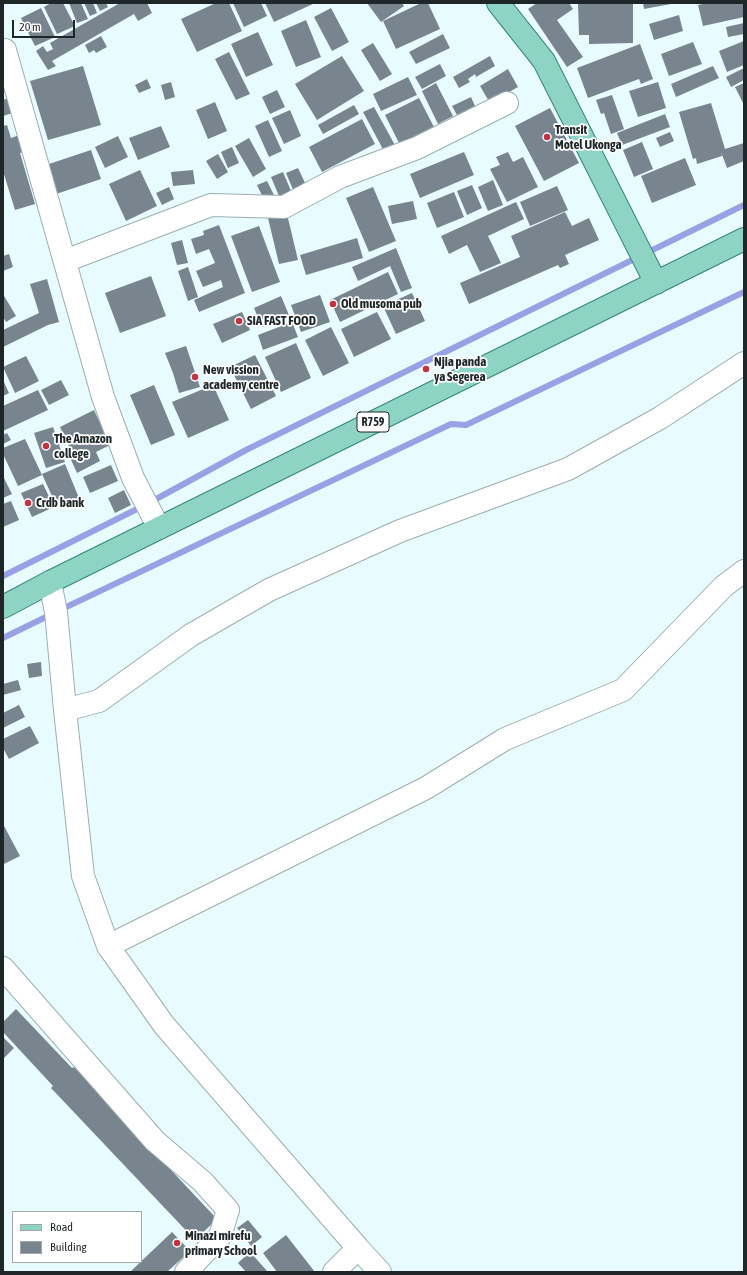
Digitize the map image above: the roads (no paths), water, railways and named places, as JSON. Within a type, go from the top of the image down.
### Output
[{"type":"main road","points":[[498,3],[544,61],[656,283]]},
{"type":"main road","name":"R759","points":[[3,607],[158,528],[744,239]]},
{"type":"street","points":[[5,50],[103,397],[133,478],[158,528]]},
{"type":"street","points":[[65,261],[211,205],[284,207],[340,177],[417,148],[507,103]]},
{"type":"street","points":[[65,710],[99,701],[191,635],[269,590],[400,531],[568,469],[660,418],[744,363]]},
{"type":"street","points":[[108,946],[426,788],[505,739],[623,690],[724,586],[744,571]]},
{"type":"street","points":[[50,582],[56,612],[83,876],[108,946],[164,1025],[380,1272]]},
{"type":"street","points":[[3,968],[155,1141],[203,1182],[228,1210],[220,1236],[186,1272]]},
{"type":"street","points":[[334,1272],[358,1248]]},
{"type":"waterway","points":[[3,576],[147,504],[246,450],[744,205]]},
{"type":"waterway","points":[[60,610],[451,424],[466,425],[744,292]]},
{"type":"waterway","points":[[3,638],[52,614]]},
{"type":"place","name":"Transit Motel Ukonga","points":[[547,137]]},
{"type":"place","name":"Old musoma pub","points":[[333,304]]},
{"type":"place","name":"SIA FAST FOOD","points":[[239,321]]},
{"type":"place","name":"Njia panda ya Segerea","points":[[426,369]]},
{"type":"place","name":"New vission academy centre","points":[[195,377]]},
{"type":"place","name":"The Amazon college","points":[[46,446]]},
{"type":"place","name":"Crdb bank","points":[[28,503]]},
{"type":"place","name":"Minazi mirefu primary School","points":[[177,1243]]}]
